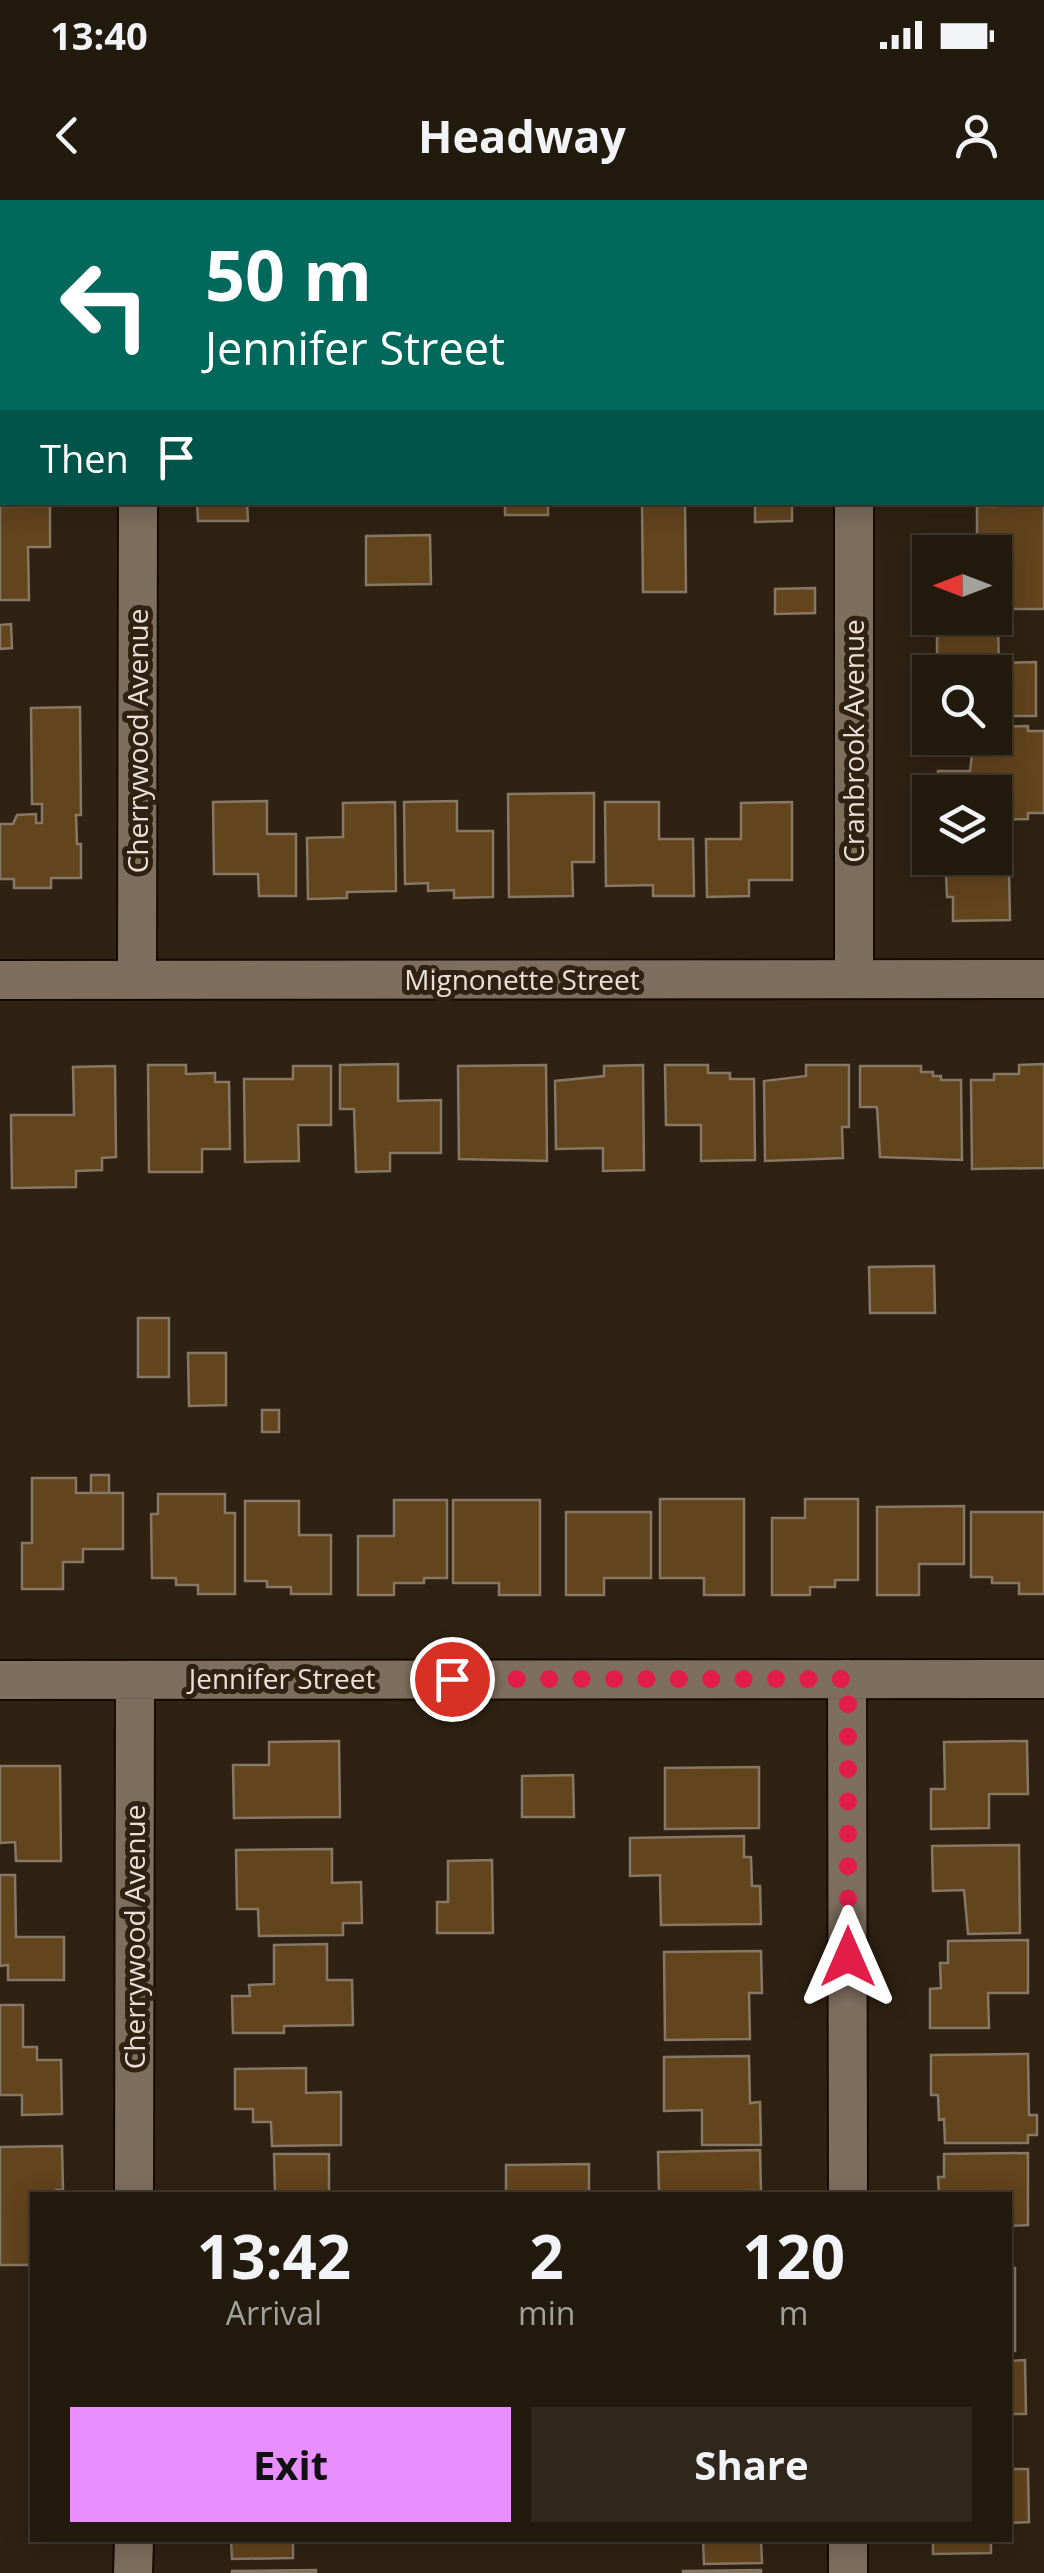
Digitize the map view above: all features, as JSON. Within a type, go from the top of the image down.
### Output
[{"type":"street","name":"Cherrywood Avenue","points":[[137,980],[138,505]]},
{"type":"street","name":"Cranbrook Avenue","points":[[854,505],[854,980]]},
{"type":"street","name":"Mignonette Street","points":[[0,980],[1044,979]]},
{"type":"street","points":[[848,1679],[848,2192]]},
{"type":"street","name":"Jennifer Street","points":[[0,1680],[1044,1679]]},
{"type":"street","name":"Cherrywood Avenue","points":[[134,2192],[136,1680]]},
{"type":"street","points":[[134,2542],[134,2573]]},
{"type":"street","points":[[848,2542],[848,2573]]},
{"type":"building","points":[[197,505],[247,505],[248,521],[198,521]]},
{"type":"building","points":[[505,505],[548,505],[548,515],[505,515]]},
{"type":"building","points":[[642,505],[685,505],[686,592],[643,592]]},
{"type":"building","points":[[755,505],[792,505],[792,521],[755,522]]},
{"type":"building","points":[[1044,505],[1044,609],[1012,609],[1012,535],[977,535],[977,506]]},
{"type":"building","points":[[0,506],[50,506],[50,547],[28,547],[29,600],[0,600]]},
{"type":"building","points":[[430,535],[431,584],[366,585],[366,536]]},
{"type":"building","points":[[815,588],[815,613],[775,614],[775,589]]},
{"type":"building","points":[[11,624],[12,648],[0,649],[0,625]]},
{"type":"building","points":[[937,635],[998,635],[999,655],[937,655]]},
{"type":"building","points":[[1036,662],[1036,716],[1012,716],[1012,663]]},
{"type":"building","points":[[80,707],[81,815],[76,815],[81,878],[51,878],[51,888],[14,888],[14,879],[0,879],[0,824],[13,824],[17,815],[36,814],[36,823],[42,823],[42,804],[32,804],[31,708]]},
{"type":"building","points":[[1012,726],[1044,731],[1044,813],[1028,813],[1028,819],[1012,819],[1012,775],[938,775],[938,771],[970,771],[972,755],[1012,755]]},
{"type":"building","points":[[594,793],[594,862],[572,862],[573,896],[509,897],[508,794]]},
{"type":"building","points":[[267,801],[267,834],[296,834],[296,896],[259,896],[258,874],[214,874],[213,802]]},
{"type":"building","points":[[457,801],[457,831],[493,831],[493,897],[454,898],[454,890],[428,891],[428,883],[405,884],[404,802]]},
{"type":"building","points":[[395,802],[396,891],[347,892],[347,898],[308,899],[307,838],[343,837],[343,803]]},
{"type":"building","points":[[605,802],[659,802],[659,839],[693,839],[694,896],[653,896],[653,885],[606,886]]},
{"type":"building","points":[[792,802],[792,880],[749,880],[749,896],[707,897],[706,839],[741,839],[741,803]]},
{"type":"building","points":[[946,875],[1009,875],[1010,920],[953,921],[953,897],[947,897]]},
{"type":"building","points":[[398,1064],[398,1101],[441,1100],[441,1153],[390,1153],[390,1171],[356,1172],[354,1109],[340,1109],[340,1065]]},
{"type":"building","points":[[1044,1064],[1044,1168],[972,1169],[971,1080],[994,1080],[994,1074],[1019,1074],[1019,1065]]},
{"type":"building","points":[[148,1065],[186,1065],[186,1074],[215,1073],[215,1082],[229,1082],[230,1149],[202,1149],[202,1172],[149,1172]]},
{"type":"building","points":[[546,1065],[547,1161],[459,1159],[458,1066]]},
{"type":"building","points":[[643,1065],[644,1170],[603,1171],[603,1148],[556,1149],[555,1081],[604,1076],[604,1066]]},
{"type":"building","points":[[665,1065],[708,1065],[708,1073],[730,1073],[730,1079],[754,1079],[755,1160],[701,1161],[701,1125],[666,1125]]},
{"type":"building","points":[[806,1065],[849,1065],[849,1127],[842,1127],[843,1158],[765,1161],[764,1081],[806,1076]]},
{"type":"building","points":[[115,1066],[116,1157],[102,1158],[102,1170],[76,1171],[76,1187],[12,1188],[11,1115],[74,1115],[73,1067]]},
{"type":"building","points":[[293,1066],[331,1066],[331,1125],[298,1125],[299,1161],[245,1162],[244,1079],[293,1079]]},
{"type":"building","points":[[860,1066],[921,1066],[921,1072],[933,1072],[941,1080],[961,1080],[962,1160],[880,1157],[877,1107],[860,1107]]},
{"type":"building","points":[[934,1266],[935,1313],[870,1313],[869,1267]]},
{"type":"building","points":[[138,1318],[169,1318],[169,1377],[138,1377]]},
{"type":"building","points":[[188,1353],[226,1353],[226,1405],[189,1406]]},
{"type":"building","points":[[262,1410],[279,1410],[279,1432],[262,1432]]},
{"type":"building","points":[[91,1475],[109,1475],[109,1493],[91,1493]]},
{"type":"building","points":[[32,1478],[76,1478],[76,1493],[123,1493],[123,1549],[83,1549],[83,1562],[63,1562],[63,1589],[22,1589],[22,1543],[32,1543]]},
{"type":"building","points":[[158,1494],[225,1494],[225,1513],[235,1513],[235,1594],[198,1594],[198,1585],[176,1585],[176,1578],[152,1578],[151,1514],[158,1514]]},
{"type":"building","points":[[660,1499],[744,1499],[744,1595],[704,1595],[704,1578],[660,1578]]},
{"type":"building","points":[[805,1499],[858,1499],[858,1580],[835,1580],[835,1587],[810,1587],[810,1595],[772,1595],[772,1518],[805,1518]]},
{"type":"building","points":[[394,1500],[447,1500],[447,1578],[394,1583],[394,1595],[358,1595],[358,1536],[394,1536]]},
{"type":"building","points":[[453,1500],[540,1500],[540,1595],[499,1595],[499,1583],[453,1583]]},
{"type":"building","points":[[245,1501],[299,1501],[299,1535],[331,1535],[331,1594],[291,1594],[291,1587],[267,1587],[267,1581],[245,1581]]},
{"type":"building","points":[[964,1506],[964,1564],[919,1564],[919,1595],[877,1595],[877,1507]]},
{"type":"building","points":[[566,1512],[651,1512],[651,1578],[604,1578],[604,1595],[566,1595]]},
{"type":"building","points":[[971,1512],[1044,1512],[1044,1594],[1019,1594],[1019,1583],[992,1583],[992,1577],[971,1577]]},
{"type":"building","points":[[339,1741],[340,1817],[234,1818],[233,1765],[269,1765],[269,1742]]},
{"type":"building","points":[[1027,1741],[1028,1794],[989,1794],[989,1828],[931,1829],[931,1789],[945,1789],[944,1742]]},
{"type":"building","points":[[0,1766],[60,1766],[61,1861],[16,1861],[15,1842],[0,1843]]},
{"type":"building","points":[[759,1767],[759,1828],[665,1829],[665,1768]]},
{"type":"building","points":[[573,1775],[574,1817],[522,1817],[522,1776]]},
{"type":"building","points":[[744,1836],[744,1857],[751,1857],[752,1886],[760,1886],[761,1924],[661,1925],[660,1875],[630,1876],[630,1838]]},
{"type":"building","points":[[1019,1845],[1020,1933],[968,1934],[964,1890],[933,1891],[932,1846]]},
{"type":"building","points":[[332,1849],[332,1883],[361,1882],[362,1923],[343,1923],[343,1935],[259,1936],[258,1909],[237,1909],[236,1850]]},
{"type":"building","points":[[492,1860],[493,1933],[437,1933],[437,1902],[448,1902],[448,1861]]},
{"type":"building","points":[[0,1875],[15,1875],[16,1937],[64,1937],[64,1980],[8,1980],[8,1965],[0,1966]]},
{"type":"building","points":[[1028,1940],[1028,1993],[988,1993],[989,2028],[930,2028],[930,1989],[941,1988],[940,1963],[948,1963],[948,1941]]},
{"type":"building","points":[[327,1944],[327,1980],[352,1980],[353,2025],[284,2026],[284,2033],[233,2033],[232,1996],[250,1996],[249,1985],[274,1984],[274,1945]]},
{"type":"building","points":[[761,1951],[762,1993],[749,1993],[750,2039],[665,2040],[664,1952]]},
{"type":"building","points":[[0,2005],[23,2005],[23,2047],[37,2047],[37,2060],[61,2060],[62,2114],[22,2115],[22,2095],[0,2095]]},
{"type":"building","points":[[1028,2054],[1029,2115],[1037,2115],[1037,2135],[1028,2135],[1028,2143],[945,2143],[938,2095],[931,2095],[931,2055]]},
{"type":"building","points":[[749,2056],[750,2103],[760,2102],[761,2145],[702,2145],[702,2110],[664,2111],[664,2057]]},
{"type":"building","points":[[306,2068],[306,2093],[341,2092],[341,2145],[272,2146],[271,2122],[253,2122],[253,2109],[235,2109],[235,2069]]},
{"type":"building","points":[[62,2146],[63,2190],[30,2192],[30,2265],[0,2265],[0,2147]]},
{"type":"building","points":[[760,2150],[761,2191],[659,2192],[658,2152]]},
{"type":"building","points":[[1028,2153],[1028,2225],[1012,2226],[1012,2192],[939,2192],[938,2177],[944,2177],[944,2154]]},
{"type":"building","points":[[274,2154],[329,2154],[329,2192],[275,2192]]},
{"type":"building","points":[[589,2164],[589,2192],[506,2192],[506,2165]]},
{"type":"building","points":[[1012,2268],[1015,2268],[1012,2351]]},
{"type":"building","points":[[1025,2360],[1026,2414],[1012,2414],[1012,2361]]},
{"type":"building","points":[[1012,2469],[1028,2469],[1029,2522],[1012,2523]]},
{"type":"building","points":[[231,2542],[293,2542],[293,2558],[232,2559]]},
{"type":"building","points":[[703,2542],[761,2542],[762,2563],[704,2564]]},
{"type":"building","points":[[933,2542],[991,2542],[991,2553],[933,2554]]},
{"type":"building","points":[[232,2571],[316,2573],[232,2573]]},
{"type":"building","points":[[683,2571],[761,2573],[683,2573]]},
{"type":"route","points":[[452,1679],[848,1679],[848,1957]]}]
